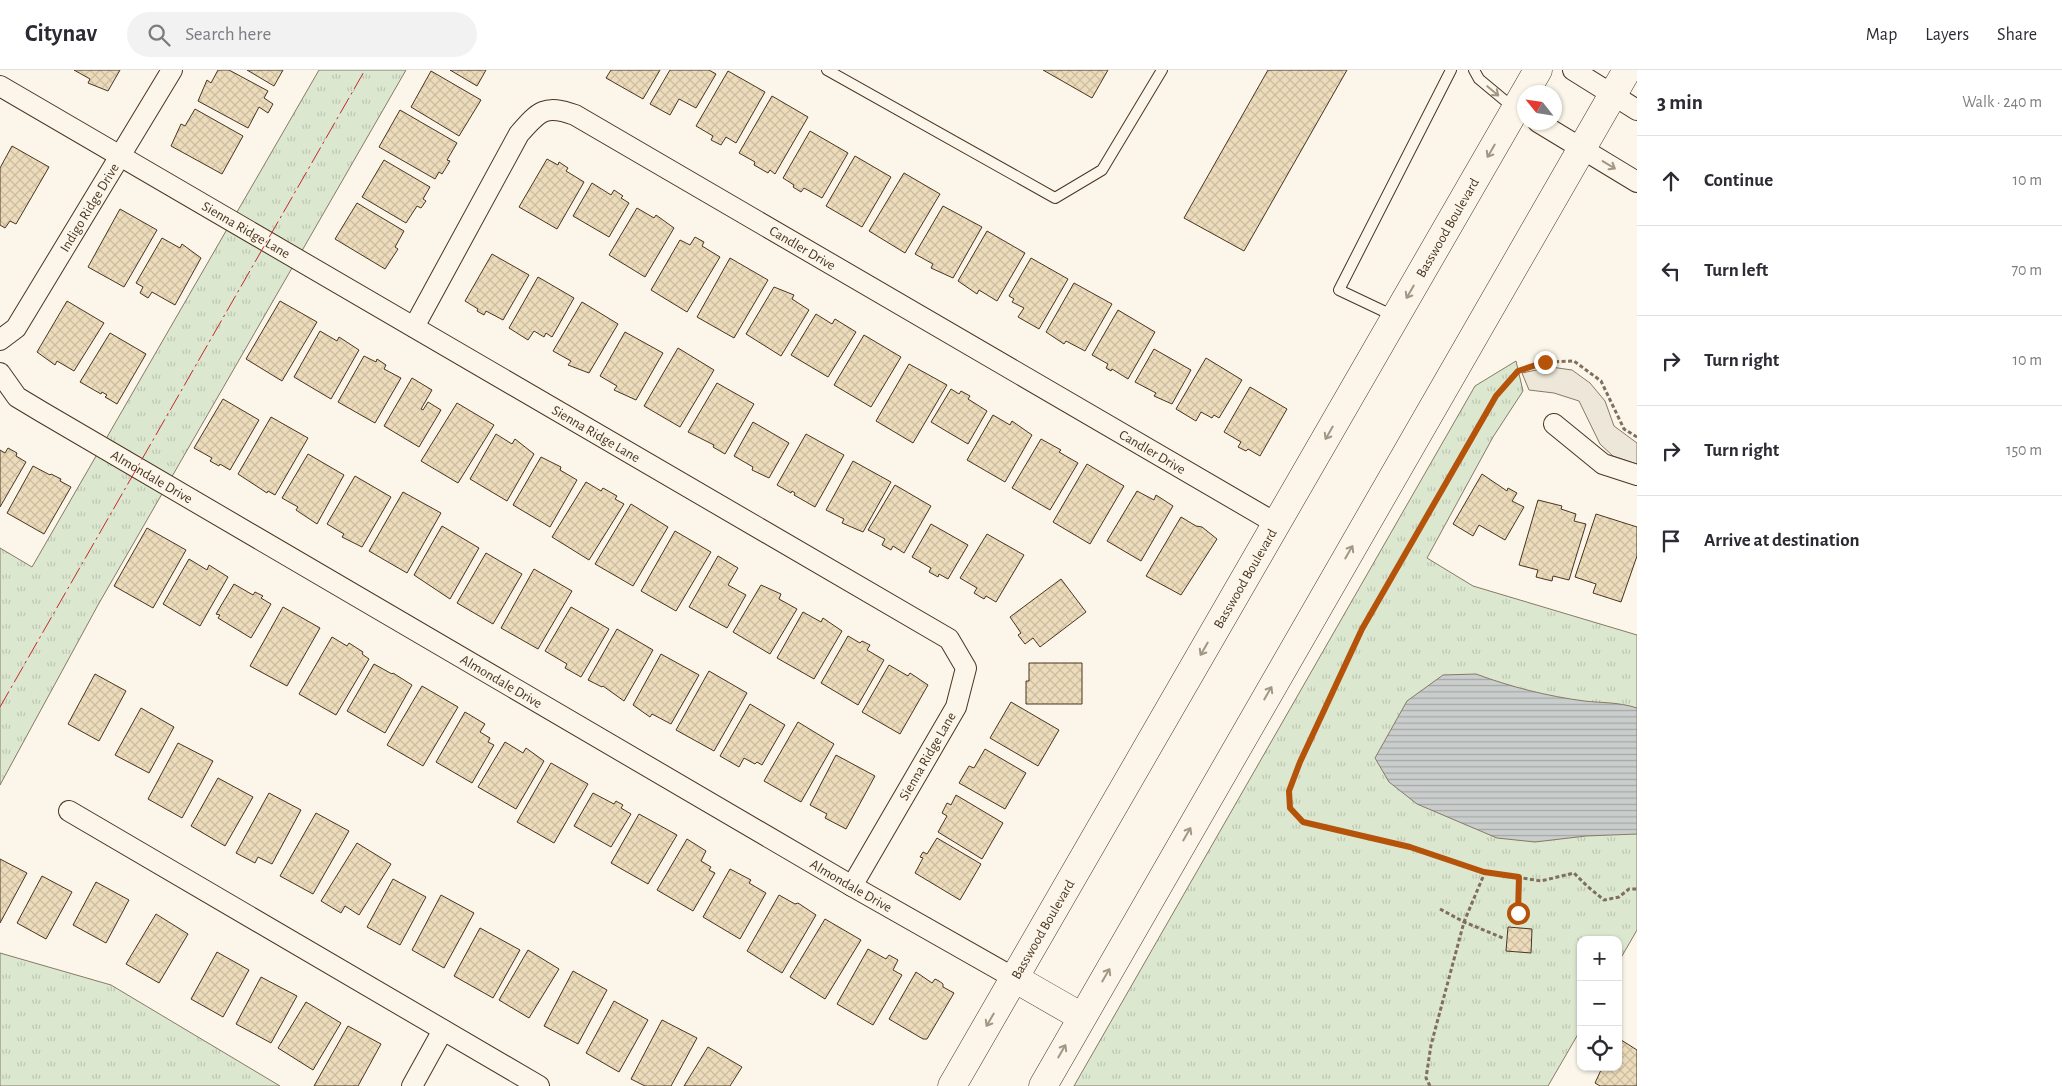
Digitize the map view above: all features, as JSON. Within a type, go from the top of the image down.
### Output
[{"type":"main road","name":"Basswood Boulevard","points":[[1532,85],[1538,70]]},
{"type":"main road","points":[[1042,1086],[1627,70]]},
{"type":"main road","name":"Basswood Boulevard","points":[[952,1086],[1396,316],[1517,117]]},
{"type":"main road","points":[[1014,978],[1082,1017]]},
{"type":"street","name":"Indigo Ridge Drive","points":[[0,340],[16,328],[172,70]]},
{"type":"street","points":[[1573,70],[1637,110]]},
{"type":"street","name":"Sienna Ridge Lane","points":[[0,86],[950,639],[966,668],[956,706],[852,886]]},
{"type":"street","name":"Candler Drive","points":[[414,326],[519,134],[544,110],[560,110],[575,115],[1277,524]]},
{"type":"street","points":[[1551,130],[1637,182]]},
{"type":"street","name":"Almondale Drive","points":[[0,373],[17,397],[42,412],[852,886],[1014,978]]},
{"type":"street","points":[[1554,424],[1603,464],[1637,476]]},
{"type":"street","points":[[69,811],[539,1086]]},
{"type":"street","points":[[412,1086],[443,1030]]},
{"type":"lane","points":[[827,70],[1055,198],[1102,170],[1162,70]]},
{"type":"lane","points":[[1396,316],[1339,290],[1451,70]]},
{"type":"lane","points":[[1474,70],[1479,79],[1517,110]]},
{"type":"path","points":[[1637,437],[1624,429],[1601,381],[1574,362],[1545,362],[1518,371],[1496,396],[1362,629],[1300,762],[1289,791],[1290,808],[1303,822],[1410,847],[1484,872],[1541,881],[1574,873],[1604,900],[1619,897],[1629,889],[1637,889]]},
{"type":"path","points":[[1430,1086],[1426,1078],[1431,1045],[1464,922],[1484,872]]},
{"type":"path","points":[[1518,913],[1519,877]]},
{"type":"path","points":[[1440,910],[1503,938]]},
{"type":"green space","points":[[319,70],[406,70],[98,605],[0,785],[0,548],[32,567]]},
{"type":"green space","points":[[1516,361],[1523,391],[1493,437],[1427,558],[1473,586],[1637,635],[1637,930],[1622,956],[1622,936],[1577,936],[1577,1036],[1548,1086],[1074,1086],[1475,386]]},
{"type":"green space","points":[[0,953],[111,985],[280,1086],[0,1086]]},
{"type":"shaded area","points":[[1551,367],[1572,370],[1590,383],[1605,401],[1614,426],[1637,443],[1637,464],[1613,456],[1600,444],[1579,401],[1554,393],[1529,390],[1522,373]]},
{"type":"shaded area","points":[[1476,674],[1543,694],[1637,708],[1637,834],[1586,836],[1535,842],[1497,838],[1417,804],[1389,782],[1375,758],[1407,701],[1443,675]]},
{"type":"building","points":[[74,70],[120,70],[108,91],[88,83],[90,79]]},
{"type":"building","points":[[218,70],[229,70],[268,91],[264,98],[273,104],[268,113],[259,107],[248,128],[198,101],[207,80],[211,83]]},
{"type":"building","points":[[247,70],[283,70],[274,86]]},
{"type":"building","points":[[450,70],[486,70],[477,86]]},
{"type":"building","points":[[611,70],[660,70],[643,99],[606,78]]},
{"type":"building","points":[[670,70],[709,70],[716,74],[696,108],[679,99],[670,115],[650,104]]},
{"type":"building","points":[[1043,70],[1108,70],[1092,98]]},
{"type":"building","points":[[1268,70],[1347,70],[1244,251],[1184,218]]},
{"type":"building","points":[[431,71],[481,100],[459,136],[411,107]]},
{"type":"building","points":[[728,71],[765,92],[736,143],[726,137],[721,145],[711,140],[713,136],[696,126]]},
{"type":"building","points":[[772,96],[808,117],[775,174],[770,170],[768,173],[754,165],[755,162],[739,153]]},
{"type":"building","points":[[195,109],[243,136],[222,174],[171,146],[181,124],[185,126]]},
{"type":"building","points":[[400,110],[457,143],[447,160],[450,161],[442,174],[439,172],[435,179],[379,147]]},
{"type":"building","points":[[810,131],[848,153],[822,198],[804,188],[801,192],[783,178]]},
{"type":"building","points":[[12,146],[49,167],[16,224],[10,221],[5,228],[0,225],[0,168]]},
{"type":"building","points":[[855,156],[891,177],[862,227],[826,206]]},
{"type":"building","points":[[547,159],[558,165],[559,162],[568,168],[566,171],[584,182],[557,229],[519,207]]},
{"type":"building","points":[[384,160],[430,187],[423,199],[426,201],[421,208],[417,206],[406,223],[362,197]]},
{"type":"building","points":[[904,173],[940,194],[905,253],[869,231]]},
{"type":"building","points":[[592,183],[611,195],[614,190],[629,203],[609,237],[573,216]]},
{"type":"building","points":[[357,203],[404,231],[395,247],[398,249],[385,269],[335,239]]},
{"type":"building","points":[[943,206],[982,227],[953,278],[931,268],[933,264],[915,254]]},
{"type":"building","points":[[637,208],[654,218],[656,215],[674,228],[645,277],[609,255]]},
{"type":"building","points":[[120,209],[157,230],[124,287],[88,267]]},
{"type":"building","points":[[987,231],[1025,253],[997,301],[979,290],[977,294],[958,281]]},
{"type":"building","points":[[695,237],[704,242],[702,246],[720,257],[687,312],[651,290],[680,240],[690,245]]},
{"type":"building","points":[[162,238],[180,248],[182,244],[201,258],[175,305],[152,292],[148,298],[140,293],[143,287],[136,283]]},
{"type":"building","points":[[492,254],[529,275],[503,320],[486,311],[484,315],[465,301]]},
{"type":"building","points":[[730,258],[768,280],[734,338],[697,317]]},
{"type":"building","points":[[1031,258],[1068,279],[1039,329],[1018,317],[1024,308],[1012,302],[1014,299],[1009,296]]},
{"type":"building","points":[[538,277],[574,298],[552,337],[546,333],[544,337],[534,331],[528,340],[509,328]]},
{"type":"building","points":[[1074,283],[1112,304],[1085,351],[1066,341],[1064,344],[1046,332]]},
{"type":"building","points":[[774,287],[794,295],[792,299],[809,310],[781,356],[746,334]]},
{"type":"building","points":[[67,301],[104,323],[74,371],[57,361],[55,365],[37,352]]},
{"type":"building","points":[[280,301],[317,322],[282,381],[246,359]]},
{"type":"building","points":[[582,302],[618,324],[589,373],[568,365],[571,361],[553,351]]},
{"type":"building","points":[[1118,310],[1155,332],[1128,379],[1112,369],[1111,371],[1106,368],[1108,364],[1092,355]]},
{"type":"building","points":[[816,314],[832,324],[835,319],[856,332],[828,377],[791,355]]},
{"type":"building","points":[[320,331],[337,341],[339,337],[359,350],[331,399],[294,377]]},
{"type":"building","points":[[625,332],[663,353],[636,400],[614,390],[617,386],[600,376]]},
{"type":"building","points":[[110,333],[146,354],[117,404],[105,397],[107,395],[102,392],[101,394],[80,382]]},
{"type":"building","points":[[864,335],[901,357],[871,407],[834,385]]},
{"type":"building","points":[[678,348],[714,370],[680,427],[644,406]]},
{"type":"building","points":[[1154,349],[1191,370],[1172,404],[1154,396],[1156,393],[1135,382]]},
{"type":"building","points":[[364,356],[376,362],[377,359],[386,365],[384,369],[401,378],[375,423],[338,402]]},
{"type":"building","points":[[1206,358],[1242,380],[1219,418],[1214,415],[1212,418],[1201,412],[1196,421],[1176,409]]},
{"type":"building","points":[[909,364],[947,385],[913,443],[876,421]]},
{"type":"building","points":[[412,378],[432,390],[421,409],[423,410],[428,402],[441,410],[419,447],[384,426]]},
{"type":"building","points":[[717,383],[754,404],[725,454],[713,447],[714,445],[688,432]]},
{"type":"building","points":[[1250,387],[1287,409],[1260,456],[1248,449],[1246,451],[1238,447],[1241,442],[1224,432]]},
{"type":"building","points":[[951,389],[959,394],[961,391],[970,396],[968,399],[987,411],[968,444],[931,422]]},
{"type":"building","points":[[223,399],[259,420],[230,470],[210,461],[212,458],[194,448]]},
{"type":"building","points":[[457,403],[494,425],[458,483],[421,461]]},
{"type":"building","points":[[993,415],[1010,425],[1012,421],[1032,435],[1005,482],[967,460]]},
{"type":"building","points":[[271,417],[308,438],[275,495],[268,491],[267,493],[238,474]]},
{"type":"building","points":[[753,422],[789,443],[769,478],[752,470],[753,467],[734,456]]},
{"type":"building","points":[[496,434],[512,444],[515,439],[534,454],[507,501],[470,479]]},
{"type":"building","points":[[806,434],[844,455],[815,507],[794,495],[795,493],[792,491],[791,493],[777,485]]},
{"type":"building","points":[[1041,439],[1061,450],[1059,452],[1078,463],[1050,510],[1012,488]]},
{"type":"building","points":[[8,448],[17,453],[16,456],[26,462],[0,507],[0,450],[5,453]]},
{"type":"building","points":[[308,454],[344,475],[317,524],[296,510],[298,507],[282,498]]},
{"type":"building","points":[[541,457],[561,467],[560,470],[577,480],[550,527],[513,505]]},
{"type":"building","points":[[853,461],[891,482],[863,532],[842,523],[844,519],[826,510]]},
{"type":"building","points":[[1087,464],[1124,486],[1090,544],[1053,522]]},
{"type":"building","points":[[33,466],[61,479],[60,481],[71,487],[44,534],[7,513]]},
{"type":"building","points":[[1482,474],[1507,491],[1508,488],[1517,493],[1512,501],[1524,507],[1505,540],[1479,525],[1473,536],[1453,524]]},
{"type":"building","points":[[355,476],[391,497],[362,547],[342,537],[344,534],[327,524]]},
{"type":"building","points":[[586,482],[601,491],[603,488],[617,496],[615,499],[624,504],[589,560],[552,537]]},
{"type":"building","points":[[895,485],[931,506],[904,553],[893,546],[891,550],[882,545],[885,539],[868,530]]},
{"type":"building","points":[[1137,491],[1154,500],[1156,495],[1173,506],[1141,561],[1107,541]]},
{"type":"building","points":[[403,492],[441,513],[407,573],[369,551]]},
{"type":"building","points":[[1538,500],[1562,506],[1561,509],[1576,514],[1574,521],[1586,524],[1569,580],[1553,576],[1552,581],[1536,577],[1538,570],[1519,565]]},
{"type":"building","points":[[631,504],[668,527],[633,586],[595,564]]},
{"type":"building","points":[[1596,514],[1637,527],[1637,556],[1621,602],[1593,593],[1596,584],[1575,577]]},
{"type":"building","points":[[1181,517],[1196,526],[1202,527],[1217,539],[1181,595],[1146,576]]},
{"type":"building","points":[[931,524],[968,545],[948,579],[939,574],[938,577],[929,572],[931,568],[912,557]]},
{"type":"building","points":[[442,526],[479,548],[450,599],[414,575]]},
{"type":"building","points":[[147,528],[186,550],[153,608],[114,586]]},
{"type":"building","points":[[675,531],[711,552],[676,611],[641,591]]},
{"type":"building","points":[[987,534],[1024,555],[996,602],[986,596],[984,599],[974,593],[977,588],[960,578]]},
{"type":"building","points":[[486,553],[522,574],[493,624],[457,603]]},
{"type":"building","points":[[718,556],[738,568],[728,585],[746,595],[727,628],[689,607]]},
{"type":"building","points":[[189,559],[207,570],[209,565],[228,577],[200,626],[163,604]]},
{"type":"building","points":[[534,569],[572,591],[538,649],[501,628]]},
{"type":"building","points":[[1061,579],[1086,612],[1040,647],[1033,638],[1025,644],[1018,635],[1021,633],[1010,617]]},
{"type":"building","points":[[234,584],[253,595],[255,592],[263,596],[261,598],[271,604],[251,638],[218,618],[220,615],[216,614]]},
{"type":"building","points":[[761,585],[781,594],[779,599],[797,609],[770,654],[733,632]]},
{"type":"building","points":[[283,607],[320,628],[287,686],[250,666]]},
{"type":"building","points":[[571,607],[609,629],[581,677],[565,668],[567,664],[545,651]]},
{"type":"building","points":[[803,612],[821,622],[823,618],[842,631],[814,679],[777,658]]},
{"type":"building","points":[[617,629],[653,650],[624,701],[603,686],[588,680]]},
{"type":"building","points":[[848,636],[860,643],[862,641],[870,645],[867,650],[884,660],[858,705],[821,683]]},
{"type":"building","points":[[332,637],[347,646],[349,643],[363,652],[362,654],[369,659],[336,715],[299,694]]},
{"type":"building","points":[[661,654],[699,675],[671,724],[652,714],[650,717],[633,705]]},
{"type":"building","points":[[1029,663],[1082,663],[1082,704],[1026,704],[1026,681],[1029,681]]},
{"type":"building","points":[[374,664],[412,685],[385,733],[347,711]]},
{"type":"building","points":[[889,665],[908,676],[910,673],[928,685],[900,734],[862,712]]},
{"type":"building","points":[[709,671],[747,693],[714,751],[676,730]]},
{"type":"building","points":[[95,674],[126,691],[99,741],[68,724]]},
{"type":"building","points":[[422,686],[458,707],[423,766],[387,745]]},
{"type":"building","points":[[1011,702],[1059,730],[1038,766],[990,738]]},
{"type":"building","points":[[750,704],[785,725],[762,765],[757,762],[755,764],[744,758],[739,767],[720,756]]},
{"type":"building","points":[[141,708],[174,727],[149,773],[115,755]]},
{"type":"building","points":[[465,712],[485,724],[480,732],[490,738],[488,742],[494,745],[472,783],[436,762]]},
{"type":"building","points":[[798,722],[834,744],[801,802],[764,781]]},
{"type":"building","points":[[505,742],[523,753],[526,748],[544,761],[516,809],[478,787]]},
{"type":"building","points":[[178,743],[213,761],[182,818],[148,799]]},
{"type":"building","points":[[985,749],[1026,773],[1005,809],[959,783],[969,766],[974,768]]},
{"type":"building","points":[[836,755],[875,776],[846,829],[825,818],[827,814],[810,805]]},
{"type":"building","points":[[551,763],[588,784],[554,843],[517,822]]},
{"type":"building","points":[[218,778],[253,797],[225,846],[191,826]]},
{"type":"building","points":[[269,793],[301,810],[272,864],[258,857],[255,863],[236,853]]},
{"type":"building","points":[[593,793],[614,804],[616,801],[623,805],[621,808],[631,814],[611,847],[574,826]]},
{"type":"building","points":[[956,795],[1003,823],[982,859],[938,832],[947,816],[942,813],[947,803],[951,805]]},
{"type":"building","points":[[316,813],[349,831],[313,894],[280,876]]},
{"type":"building","points":[[639,814],[677,835],[648,884],[611,863]]},
{"type":"building","points":[[937,838],[981,864],[960,900],[915,873],[923,858],[920,857],[923,852],[927,854]]},
{"type":"building","points":[[687,839],[706,851],[701,861],[711,867],[709,870],[715,873],[693,911],[657,890]]},
{"type":"building","points":[[357,843],[391,864],[359,915],[345,906],[341,913],[321,901]]},
{"type":"building","points":[[0,859],[27,873],[0,923]]},
{"type":"building","points":[[730,869],[751,880],[749,883],[766,893],[740,939],[703,917]]},
{"type":"building","points":[[42,876],[72,892],[46,939],[17,923]]},
{"type":"building","points":[[393,879],[426,897],[400,945],[367,927]]},
{"type":"building","points":[[96,882],[129,900],[106,943],[73,925]]},
{"type":"building","points":[[441,895],[474,913],[444,968],[412,950]]},
{"type":"building","points":[[779,895],[795,904],[798,903],[816,915],[782,973],[747,951]]},
{"type":"building","points":[[156,914],[188,934],[159,983],[126,964]]},
{"type":"building","points":[[825,919],[861,940],[825,999],[790,977]]},
{"type":"building","points":[[1508,927],[1532,929],[1531,953],[1506,951]]},
{"type":"building","points":[[480,928],[520,950],[493,998],[454,976]]},
{"type":"building","points":[[868,949],[886,959],[889,955],[898,960],[893,970],[902,975],[873,1025],[837,1004]]},
{"type":"building","points":[[528,950],[559,969],[529,1018],[499,1000]]},
{"type":"building","points":[[217,952],[249,970],[223,1017],[191,999]]},
{"type":"building","points":[[573,971],[607,990],[578,1044],[544,1026]]},
{"type":"building","points":[[916,972],[932,983],[935,979],[939,981],[943,984],[943,987],[954,993],[927,1039],[923,1039],[889,1019]]},
{"type":"building","points":[[261,977],[297,996],[271,1043],[236,1024]]},
{"type":"building","points":[[614,1001],[648,1020],[619,1072],[586,1053]]},
{"type":"building","points":[[306,1002],[341,1023],[313,1070],[278,1048]]},
{"type":"building","points":[[662,1020],[697,1038],[671,1086],[645,1086],[631,1079]]},
{"type":"building","points":[[348,1026],[381,1044],[358,1086],[314,1086]]},
{"type":"building","points":[[1622,1041],[1637,1050],[1637,1086],[1600,1086],[1595,1083],[1601,1071],[1622,1071]]},
{"type":"building","points":[[708,1047],[742,1067],[730,1086],[684,1086]]},
{"type":"power","points":[[0,707],[365,70]]},
{"type":"route","points":[[1518,913],[1519,877],[1484,872],[1410,847],[1303,822],[1290,808],[1289,791],[1300,762],[1362,629],[1496,396],[1518,371],[1545,362]]}]
